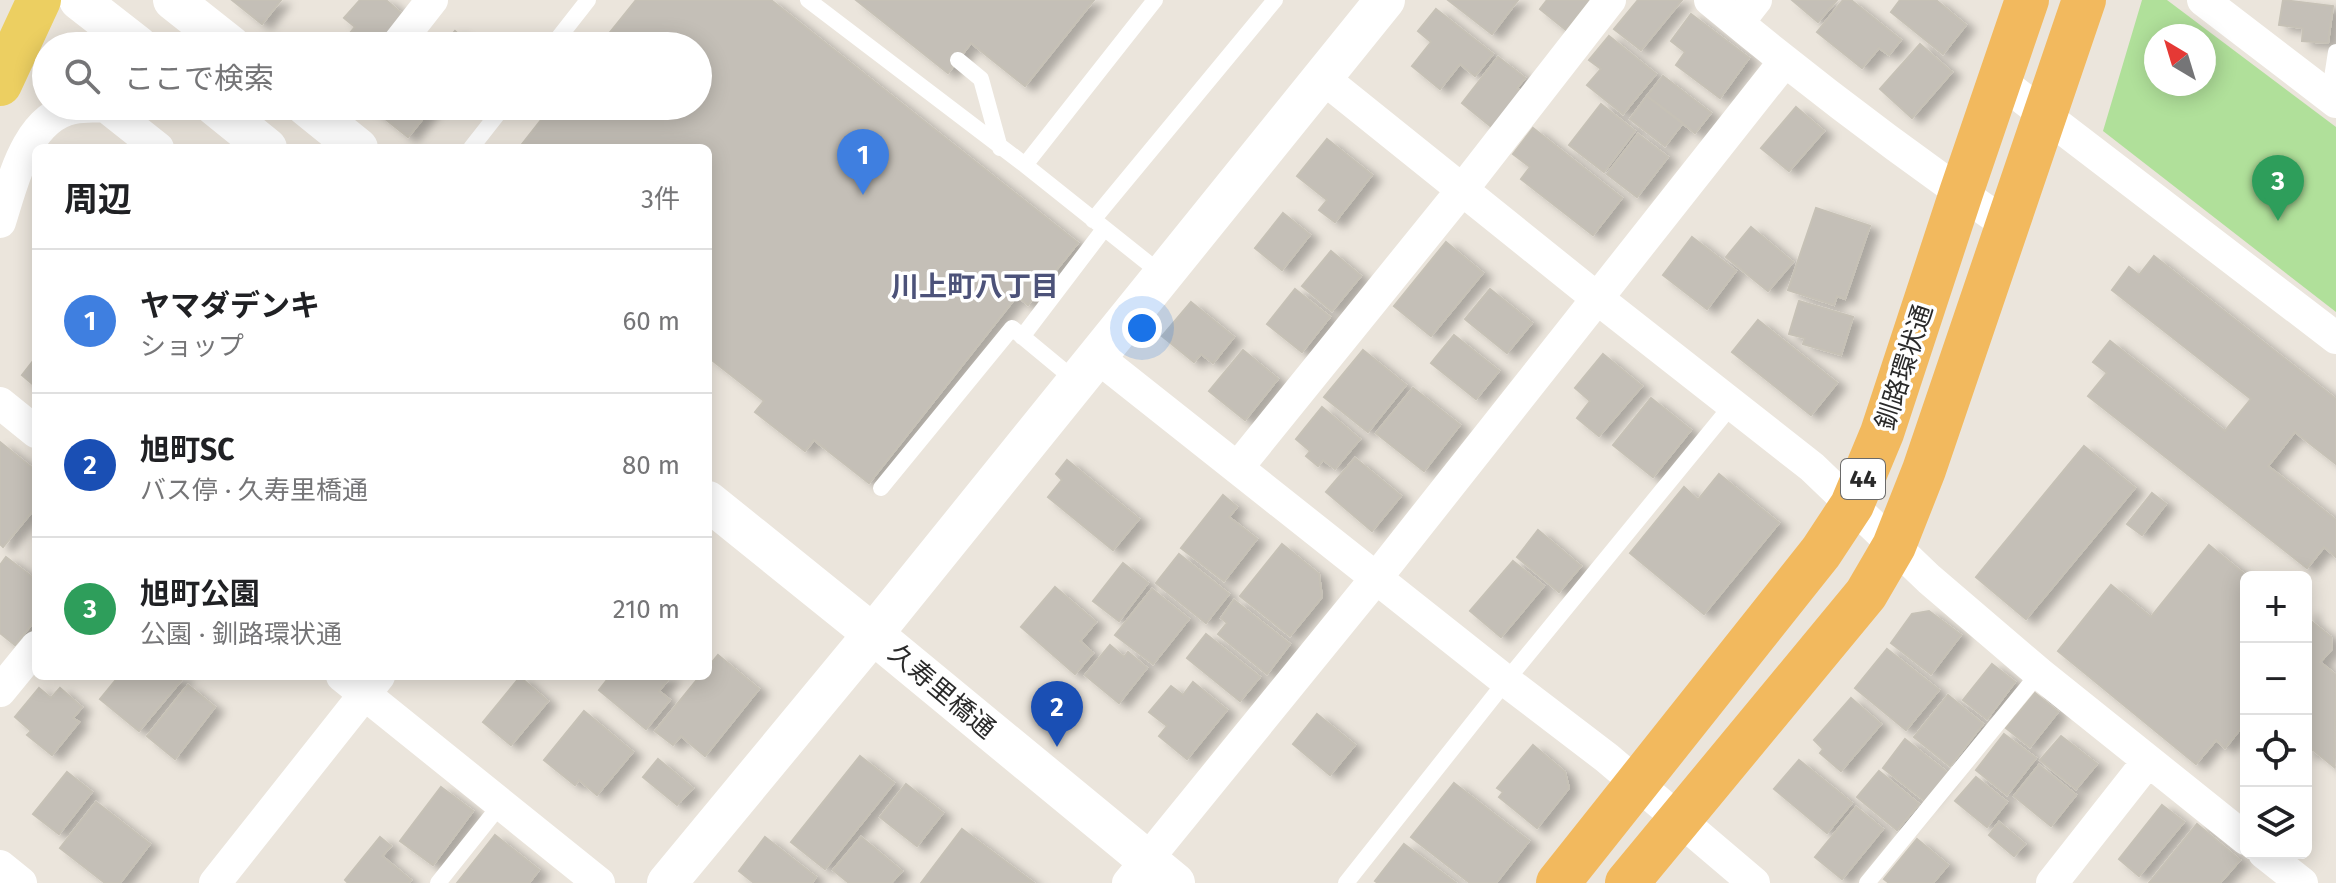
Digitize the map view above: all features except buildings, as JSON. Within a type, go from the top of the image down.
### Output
[{"type":"highway","name":"釧路環状通","points":[[1558,883],[1821,552],[1852,505],[1882,433],[2027,0]]},
{"type":"highway","name":"釧路環状通","points":[[1627,883],[1866,594],[1894,546],[1924,470],[2084,0]]},
{"type":"main road","points":[[0,84],[39,0]]},
{"type":"street","points":[[79,0],[120,32]]},
{"type":"street","points":[[173,0],[213,32]]},
{"type":"street","points":[[407,32],[432,0]]},
{"type":"street","points":[[667,883],[873,634],[1385,0]]},
{"type":"street","points":[[1238,467],[1462,190],[1610,0]]},
{"type":"street","points":[[1710,0],[1747,12],[1784,62],[2007,225]]},
{"type":"street","points":[[2203,0],[2333,99]]},
{"type":"street","points":[[1150,875],[1377,577],[1784,62]]},
{"type":"street","points":[[1323,78],[1812,467],[1894,546],[2039,673],[2240,834]]},
{"type":"street","points":[[1999,80],[2336,338]]},
{"type":"street","points":[[0,222],[23,153],[48,120]]},
{"type":"street","points":[[123,120],[153,144]]},
{"type":"street","points":[[232,120],[262,144]]},
{"type":"street","points":[[1086,368],[1238,467],[1607,758],[1754,883]]},
{"type":"street","points":[[0,403],[32,429]]},
{"type":"street","name":"久寿里橋通","points":[[712,504],[873,634],[1150,875]]},
{"type":"street","points":[[0,691],[32,652]]},
{"type":"street","points":[[215,883],[362,682],[501,804],[599,883]]},
{"type":"street","points":[[2052,883],[2148,761]]},
{"type":"street","points":[[2272,859],[2302,883]]},
{"type":"street","points":[[0,866],[21,883]]},
{"type":"lane","points":[[563,32],[588,0]]},
{"type":"lane","points":[[808,0],[1025,165],[1163,275]]},
{"type":"lane","points":[[1025,165],[1155,0]]},
{"type":"lane","points":[[1022,337],[1098,224],[1275,0]]},
{"type":"lane","points":[[2333,99],[2336,52]]},
{"type":"lane","points":[[958,60],[981,79],[1000,148]]},
{"type":"lane","points":[[474,144],[493,120]]},
{"type":"lane","points":[[881,488],[1012,328],[1022,337],[1086,368]]},
{"type":"lane","points":[[1346,883],[1506,681],[1732,405]]},
{"type":"lane","points":[[1867,883],[2039,673]]},
{"type":"lane","points":[[438,883],[501,804]]},
{"type":"green space","points":[[2142,0],[2167,0],[2199,24],[2144,24],[2144,96],[2216,96],[2216,37],[2336,127],[2336,312],[2103,131]]},
{"type":"place","name":"ヤマダデンキ","points":[[863,195]]},
{"type":"place","name":"旭町公園","points":[[2278,221]]},
{"type":"place","name":"旭町SC","points":[[1057,747]]},
{"type":"district","name":"川上町八丁目","points":[[975,286]]}]
